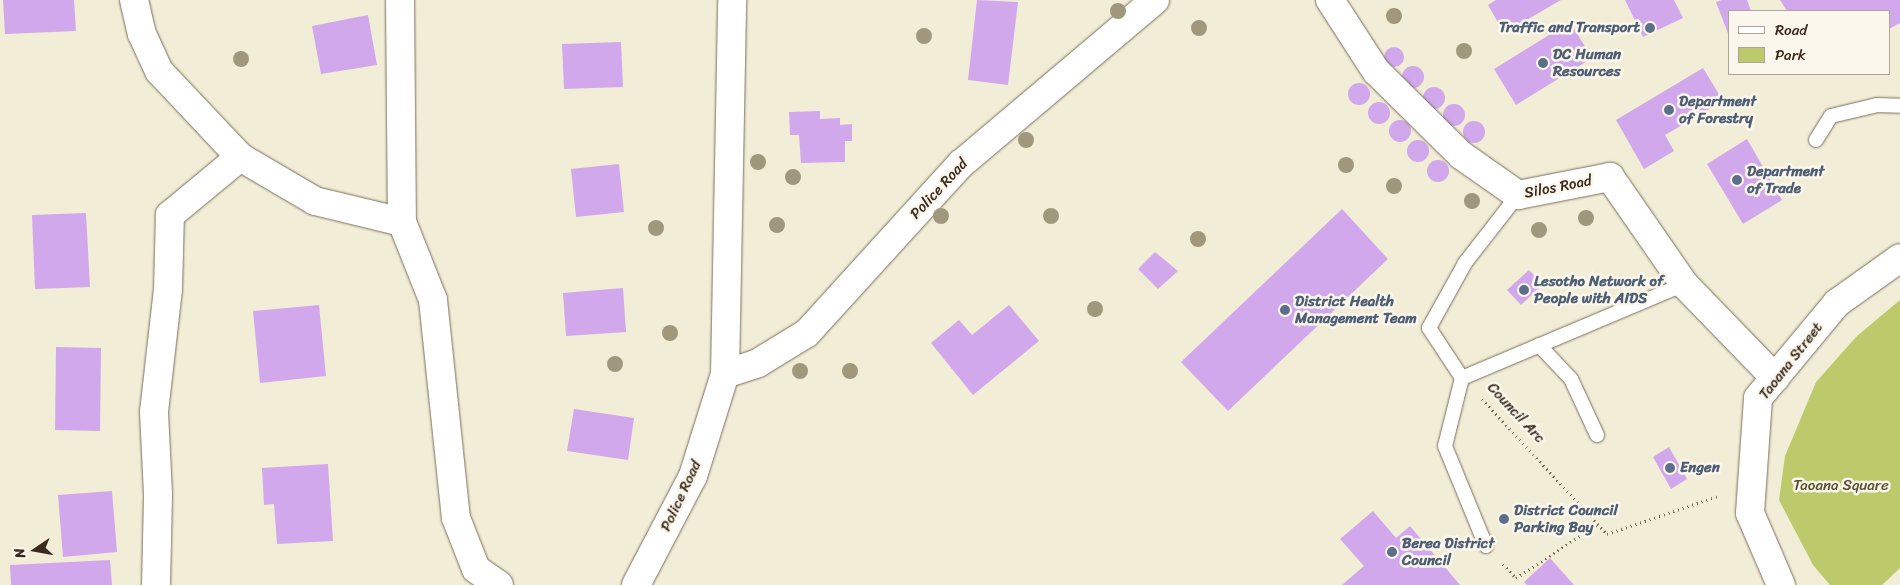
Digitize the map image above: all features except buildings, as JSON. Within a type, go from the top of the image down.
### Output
[{"type":"street","points":[[134,0],[142,34],[159,71],[240,156],[315,201],[402,222]]},
{"type":"street","points":[[400,0],[402,222],[434,300],[456,518],[476,568],[498,585]]},
{"type":"street","name":"Police Road","points":[[636,585],[693,476],[725,374],[732,0]]},
{"type":"street","name":"Police Road","points":[[725,374],[758,363],[807,333],[960,164],[1155,0]]},
{"type":"street","name":"Silos Road","points":[[1330,0],[1376,72],[1461,155],[1518,195],[1610,177],[1684,284],[1775,378]]},
{"type":"street","points":[[156,585],[158,494],[154,412],[168,289],[170,215],[240,156]]},
{"type":"street","name":"Taoana Street","points":[[1781,585],[1750,513],[1758,398],[1837,303],[1900,258]]},
{"type":"lane","points":[[1816,140],[1831,116],[1877,105],[1900,106]]},
{"type":"lane","points":[[1486,546],[1445,446],[1462,378],[1429,328],[1465,264],[1518,195]]},
{"type":"lane","name":"Council Arc","points":[[1462,378],[1684,284]]},
{"type":"lane","points":[[1539,345],[1571,380],[1597,435]]},
{"type":"path","name":"Council Arc","points":[[1462,378],[1607,534],[1752,484]]},
{"type":"path","points":[[1486,546],[1516,578],[1598,524]]},
{"type":"green space","name":"Taoana Square","points":[[1900,300],[1900,568],[1882,585],[1830,585],[1813,565],[1779,500],[1785,456],[1816,382],[1857,336]]},
{"type":"place","name":"Traffic and Transport","points":[[1650,28]]},
{"type":"place","name":"DC Human Resources","points":[[1543,63]]},
{"type":"place","name":"Department of Forestry","points":[[1669,110]]},
{"type":"place","name":"Department of Trade","points":[[1737,180]]},
{"type":"place","name":"Lesotho Network of People with AIDS","points":[[1524,290]]},
{"type":"place","name":"District Health Management Team","points":[[1285,310]]},
{"type":"place","name":"Engen","points":[[1670,468]]},
{"type":"place","name":"District Council Parking Bay","points":[[1504,519]]},
{"type":"place","name":"Berea District Council","points":[[1392,552]]}]
